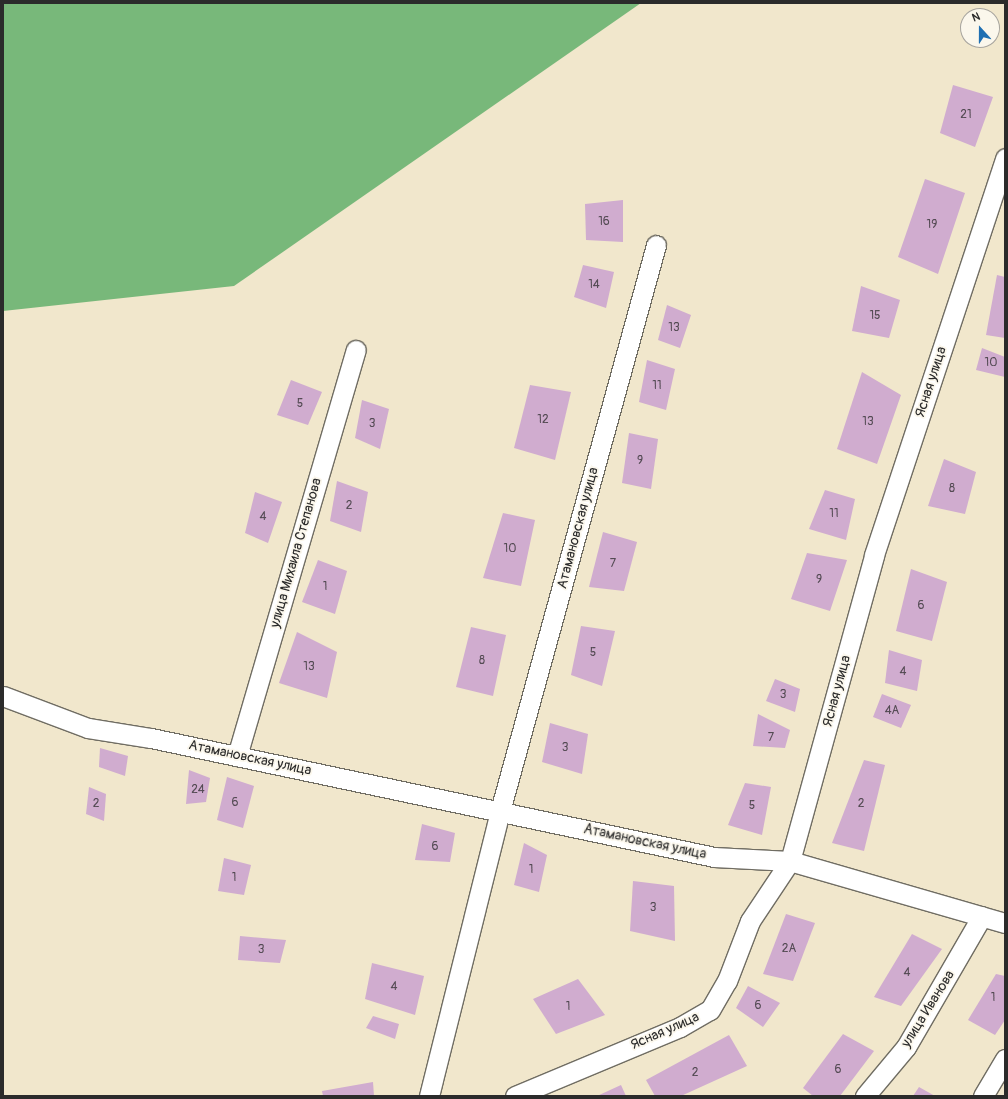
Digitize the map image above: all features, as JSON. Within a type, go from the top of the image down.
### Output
[{"type":"street","name":"Ясная улица","points":[[515,1096],[680,1027],[710,1010],[727,980],[750,921],[790,861],[874,555],[1005,158]]},
{"type":"street","name":"Атамановская улица","points":[[429,1096],[500,811],[656,245]]},
{"type":"street","name":"улица Михаила Степанова","points":[[237,756],[356,350]]},
{"type":"street","name":"Атамановская улица","points":[[3,696],[88,728],[237,756],[714,857],[790,861]]},
{"type":"street","points":[[790,861],[1005,923]]},
{"type":"street","name":"улица Иванова","points":[[865,1096],[906,1046],[982,916]]},
{"type":"street","points":[[983,1096],[1005,1059]]},
{"type":"green space","points":[[3,3],[641,3],[234,286],[3,311]]},
{"type":"building","points":[[953,85],[993,97],[975,147],[940,133]]},
{"type":"building","points":[[925,179],[965,193],[938,274],[898,257]]},
{"type":"building","points":[[623,200],[623,242],[586,240],[585,204]]},
{"type":"building","points":[[583,265],[614,272],[606,308],[574,297]]},
{"type":"building","points":[[997,275],[1005,277],[1005,338],[986,335]]},
{"type":"building","points":[[861,286],[900,300],[889,338],[852,331]]},
{"type":"building","points":[[667,305],[691,315],[680,348],[658,340]]},
{"type":"building","points":[[982,348],[1005,357],[1005,377],[976,370]]},
{"type":"building","points":[[647,360],[675,369],[666,410],[639,402]]},
{"type":"building","points":[[862,372],[901,395],[877,464],[837,449]]},
{"type":"building","points":[[291,380],[322,392],[308,425],[277,415]]},
{"type":"building","points":[[530,385],[571,392],[555,460],[514,448]]},
{"type":"building","points":[[362,400],[389,409],[380,449],[355,438]]},
{"type":"building","points":[[629,433],[658,439],[651,489],[622,483]]},
{"type":"building","points":[[944,459],[976,472],[965,514],[928,506]]},
{"type":"building","points":[[337,481],[368,492],[361,532],[330,521]]},
{"type":"building","points":[[825,490],[855,499],[846,540],[809,529]]},
{"type":"building","points":[[255,492],[282,502],[268,543],[245,533]]},
{"type":"building","points":[[503,513],[535,520],[521,586],[483,578]]},
{"type":"building","points":[[603,532],[637,542],[624,591],[589,587]]},
{"type":"building","points":[[807,553],[847,560],[830,611],[791,599]]},
{"type":"building","points":[[318,560],[347,571],[335,614],[302,602]]},
{"type":"building","points":[[911,569],[947,582],[932,641],[896,631]]},
{"type":"building","points":[[581,626],[615,631],[602,686],[571,675]]},
{"type":"building","points":[[471,627],[506,635],[493,696],[456,687]]},
{"type":"building","points":[[297,632],[337,652],[327,698],[279,683]]},
{"type":"building","points":[[889,650],[922,660],[917,691],[885,683]]},
{"type":"building","points":[[775,679],[800,689],[795,712],[766,701]]},
{"type":"building","points":[[882,694],[911,705],[901,728],[873,717]]},
{"type":"building","points":[[758,714],[790,730],[785,748],[753,746]]},
{"type":"building","points":[[550,723],[588,734],[582,774],[542,762]]},
{"type":"building","points":[[100,748],[128,756],[125,776],[99,767]]},
{"type":"building","points":[[864,760],[885,765],[864,851],[832,843]]},
{"type":"building","points":[[189,770],[210,778],[206,802],[186,804]]},
{"type":"building","points":[[227,777],[254,786],[243,828],[217,820]]},
{"type":"building","points":[[745,783],[771,787],[762,835],[728,825]]},
{"type":"building","points":[[89,787],[106,794],[104,821],[86,814]]},
{"type":"building","points":[[422,824],[455,833],[450,862],[415,860]]},
{"type":"building","points":[[524,843],[547,855],[539,892],[514,885]]},
{"type":"building","points":[[224,858],[251,865],[244,895],[218,891]]},
{"type":"building","points":[[633,881],[674,886],[675,941],[630,931]]},
{"type":"building","points":[[786,914],[815,923],[793,981],[763,974]]},
{"type":"building","points":[[912,934],[942,949],[901,1006],[874,997]]},
{"type":"building","points":[[240,936],[286,940],[280,963],[238,960]]},
{"type":"building","points":[[372,963],[424,976],[415,1015],[365,999]]},
{"type":"building","points":[[996,974],[1005,976],[1005,1020],[995,1035],[968,1020]]},
{"type":"building","points":[[578,979],[605,1015],[556,1034],[533,999]]},
{"type":"building","points":[[748,986],[780,1003],[763,1027],[736,1008]]},
{"type":"building","points":[[373,1016],[399,1024],[395,1039],[366,1028]]},
{"type":"building","points":[[843,1034],[874,1051],[840,1096],[813,1096],[803,1088]]},
{"type":"building","points":[[729,1035],[747,1066],[681,1096],[655,1096],[646,1080]]},
{"type":"building","points":[[373,1082],[374,1096],[323,1096],[322,1091]]},
{"type":"building","points":[[621,1085],[626,1096],[597,1096]]},
{"type":"building","points":[[919,1087],[935,1096],[913,1096]]}]
